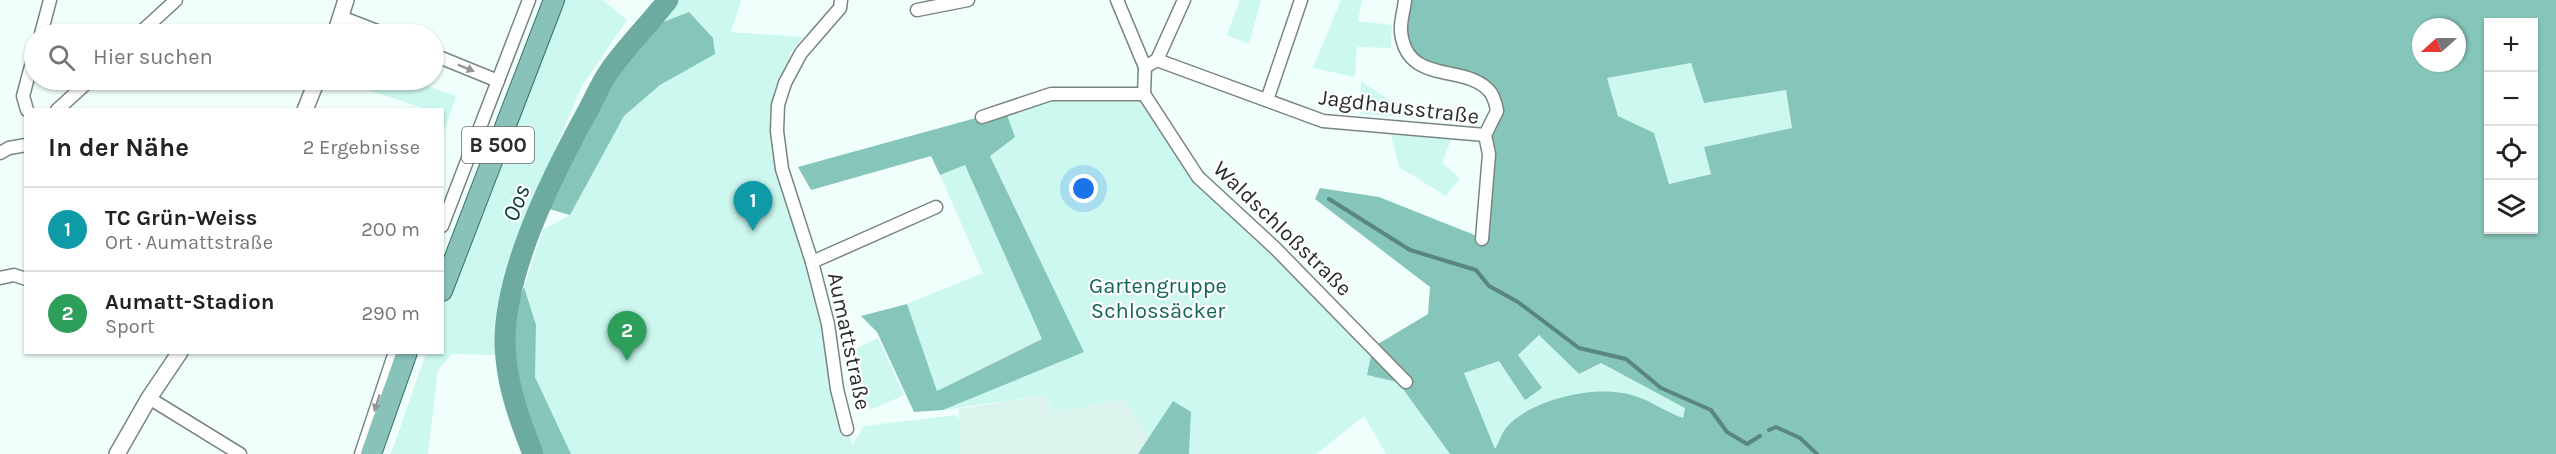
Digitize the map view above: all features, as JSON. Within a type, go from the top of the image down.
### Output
[{"type":"main road","name":"B 500","points":[[444,248],[540,0]]},
{"type":"main road","name":"B 500","points":[[444,286],[554,0]]},
{"type":"main road","points":[[371,454],[406,354]]},
{"type":"main road","points":[[385,454],[419,354]]},
{"type":"street","points":[[44,24],[50,0]]},
{"type":"street","points":[[150,24],[176,0]]},
{"type":"street","points":[[339,24],[346,0]]},
{"type":"street","points":[[444,221],[529,0]]},
{"type":"street","name":"Aumattstraße","points":[[841,0],[840,8],[801,53],[785,83],[777,105],[777,131],[782,169],[812,262],[828,324],[837,390],[847,429]]},
{"type":"street","points":[[917,10],[968,0]]},
{"type":"street","points":[[982,117],[1051,94],[1144,94],[1145,67],[1117,0]]},
{"type":"street","points":[[1145,67],[1157,60],[1184,0]]},
{"type":"street","points":[[1267,100],[1301,0]]},
{"type":"street","points":[[1405,0],[1401,32],[1409,54],[1421,67],[1476,82],[1491,93],[1497,111],[1485,135]]},
{"type":"street","points":[[341,17],[359,24]]},
{"type":"street","points":[[444,58],[498,81]]},
{"type":"street","name":"Jagdhausstraße","points":[[1157,60],[1323,121],[1485,135],[1490,154],[1482,238]]},
{"type":"street","points":[[25,90],[23,96],[26,108]]},
{"type":"street","points":[[59,108],[79,90]]},
{"type":"street","points":[[306,108],[313,90]]},
{"type":"street","name":"Waldschloßstraße","points":[[1144,94],[1198,177],[1283,256],[1406,382]]},
{"type":"street","points":[[0,153],[9,148],[24,145]]},
{"type":"street","name":"Aumattstraße","points":[[812,262],[936,207]]},
{"type":"street","points":[[0,278],[14,275],[24,278]]},
{"type":"street","points":[[117,454],[149,398],[179,354]]},
{"type":"street","points":[[361,454],[394,354]]},
{"type":"street","points":[[149,398],[240,454]]},
{"type":"shaded area","points":[[1047,395],[1052,413],[1125,399],[1149,440],[1138,454],[959,454],[959,409]]},
{"type":"green space","points":[[560,0],[603,0],[627,20],[582,86],[533,201],[502,288],[498,355],[452,354],[438,370],[428,454],[391,454],[426,354],[444,354],[444,305]]},
{"type":"green space","points":[[675,0],[741,0],[731,32],[803,37],[790,53],[777,131],[812,262],[852,445],[864,426],[955,415],[959,419],[959,454],[571,454],[535,377],[536,325],[524,287],[543,230],[570,215],[624,116],[660,85],[714,54],[689,12],[653,26]]},
{"type":"green space","points":[[1240,0],[1261,0],[1249,44],[1227,35]]},
{"type":"green space","points":[[1341,0],[1362,0],[1358,21],[1392,25],[1391,48],[1357,47],[1355,77],[1313,68]]},
{"type":"green space","points":[[1405,0],[2556,0],[2556,454],[1450,454],[1398,382],[1367,375],[1373,347],[1428,314],[1430,287],[1315,199],[1320,188],[1379,197],[1482,238],[1485,135],[1497,110],[1491,93],[1421,67],[1401,32]],"holes":[[[1691,63],[1704,103],[1786,90],[1792,128],[1704,147],[1711,174],[1669,184],[1654,133],[1618,116],[1607,78]],[[1539,335],[1579,374],[1601,363],[1685,408],[1683,418],[1632,395],[1601,391],[1583,393],[1565,396],[1531,409],[1504,430],[1495,449],[1464,373],[1499,361],[1525,400],[1542,388],[1518,355]]]},
{"type":"green space","points":[[689,12],[713,38],[715,54],[660,85],[624,116],[570,215],[549,209],[576,139],[615,73],[653,26]]},
{"type":"green space","points":[[1691,63],[1704,103],[1786,90],[1792,128],[1705,147],[1711,173],[1669,184],[1654,133],[1618,116],[1607,78]]},
{"type":"green space","points":[[1361,81],[1415,118],[1360,114]]},
{"type":"green space","points":[[368,90],[439,90],[456,96],[444,132],[444,108],[423,108]]},
{"type":"green space","name":"Gartengruppe Schlossäcker","points":[[1049,98],[1142,100],[1200,188],[1268,249],[1398,382],[1450,454],[1386,454],[1364,416],[1316,454],[1189,454],[1191,412],[1172,402],[1149,440],[1125,399],[1052,413],[1047,395],[943,410],[1084,352],[990,156],[1005,110]]},
{"type":"green space","points":[[1005,110],[1015,137],[990,156],[1084,352],[943,410],[914,412],[877,332],[861,316],[907,304],[937,391],[1042,339],[965,165],[940,175],[931,156],[811,190],[798,167]]},
{"type":"green space","points":[[1391,134],[1452,137],[1442,163],[1460,178],[1446,196],[1399,167]]},
{"type":"green space","points":[[965,165],[1042,339],[937,391],[907,304],[983,273],[940,175]]},
{"type":"green space","points":[[524,287],[536,325],[535,377],[571,454],[539,454],[520,405],[512,370],[510,335],[513,314]]},
{"type":"green space","points":[[1539,335],[1579,374],[1601,363],[1685,407],[1683,418],[1631,394],[1495,449],[1464,373],[1499,361],[1525,399],[1518,355]]},
{"type":"green space","points":[[878,338],[904,395],[870,410],[845,354]]},
{"type":"green space","points":[[1173,401],[1191,412],[1189,454],[1138,454]]},
{"type":"waterway","name":"Oos","points":[[533,454],[513,395],[506,358],[505,329],[518,266],[529,233],[557,169],[603,81],[668,0]]},
{"type":"waterway","points":[[1329,199],[1410,250],[1476,270],[1489,286],[1518,302],[1579,348],[1626,359],[1661,388],[1711,410],[1727,432],[1747,444],[1760,436]]},
{"type":"waterway","points":[[1769,430],[1776,427],[1800,438],[1817,454]]},
{"type":"place","name":"TC Grün-Weiss","points":[[753,231]]},
{"type":"place","name":"Aumatt-Stadion","points":[[627,361]]}]
